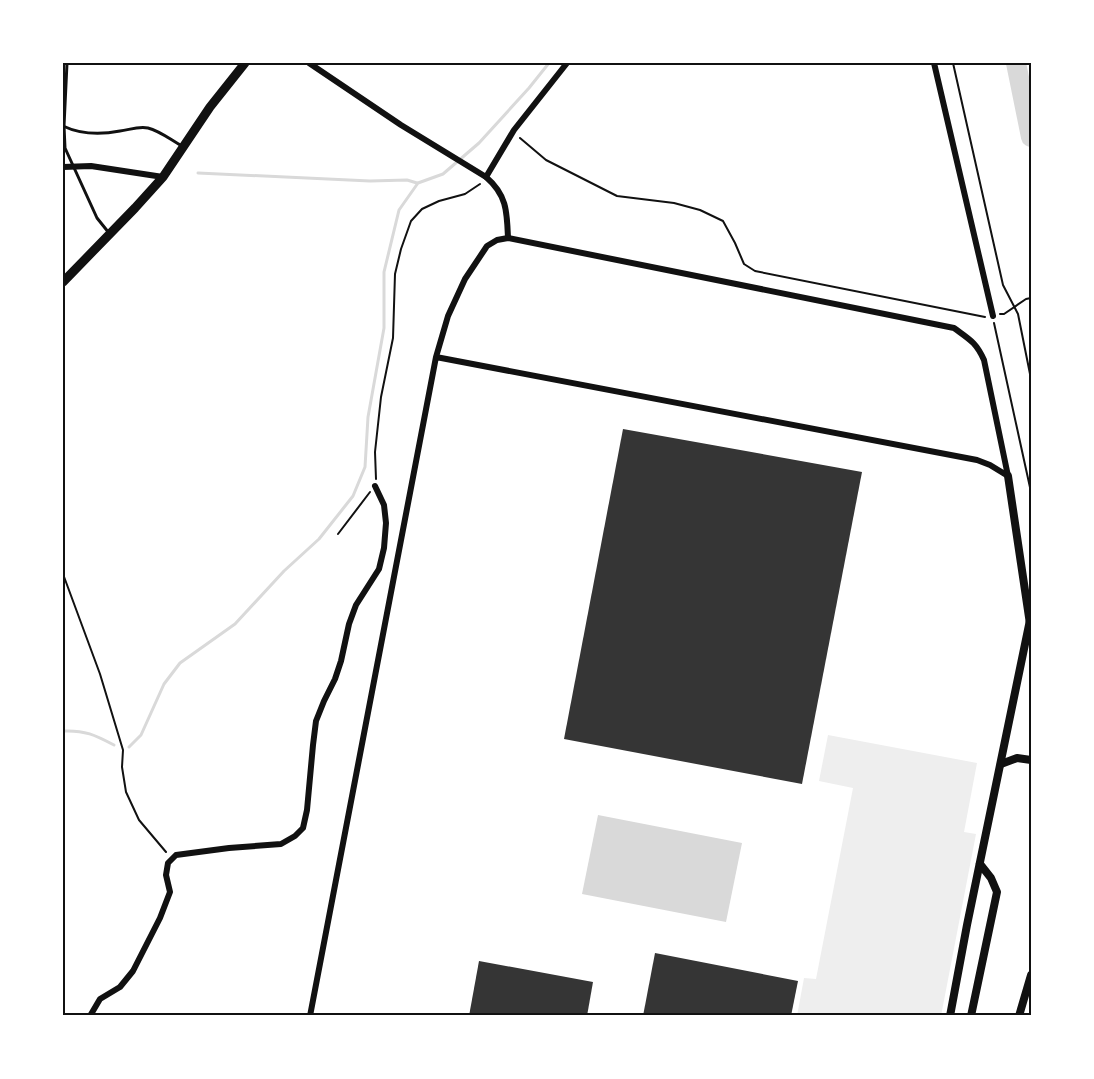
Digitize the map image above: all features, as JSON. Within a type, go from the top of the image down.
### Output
[{"type":"main road","points":[[63,282],[163,177],[210,107],[245,63]]},
{"type":"street","points":[[309,63],[494,184],[507,212],[508,238]]},
{"type":"street","points":[[483,175],[567,63]]},
{"type":"street","points":[[934,63],[992,314]]},
{"type":"street","points":[[63,167],[105,167],[163,177]]},
{"type":"street","points":[[310,1016],[440,340],[465,279],[487,246],[496,240],[508,238],[954,328],[974,342],[984,360],[1008,476],[1031,630]]},
{"type":"street","points":[[436,357],[977,460],[1008,476]]},
{"type":"street","points":[[90,1016],[100,999],[120,987],[133,971],[160,918],[170,892],[166,875],[168,863],[176,855],[281,844],[303,828],[316,721],[341,661],[348,624],[356,605],[379,569],[384,548],[386,523],[384,505],[375,486]]},
{"type":"street","points":[[950,1016],[1030,620]]},
{"type":"street","points":[[1001,764],[1017,758],[1031,760]]},
{"type":"street","points":[[971,1016],[997,892],[991,878],[980,864]]},
{"type":"street","points":[[1019,1016],[1031,975]]},
{"type":"lane","points":[[67,63],[65,147],[97,218],[109,234]]},
{"type":"lane","points":[[64,126],[80,133],[119,132],[137,127],[148,128],[184,147]]},
{"type":"path","points":[[953,63],[1003,285],[1018,314],[1031,379]]},
{"type":"path","points":[[512,134],[546,160],[617,196],[674,203],[700,210],[723,221],[744,264],[755,271],[987,318],[992,314],[1004,314],[1031,298]]},
{"type":"path","points":[[338,534],[375,486],[378,419],[393,338],[395,274],[400,249],[411,221],[422,209],[478,187],[483,175]]},
{"type":"path","points":[[992,314],[1031,492]]},
{"type":"path","points":[[63,574],[100,674],[123,750],[126,792],[140,820],[172,859]]},
{"type":"shaded area","points":[[828,735],[977,763],[964,832],[976,834],[941,1016],[797,1016],[804,978],[816,979],[853,788],[819,781]]},
{"type":"shaded area","points":[[598,815],[742,843],[726,922],[582,894]]},
{"type":"building","points":[[623,429],[862,472],[802,784],[564,739]]},
{"type":"building","points":[[655,953],[798,981],[791,1016],[643,1016]]},
{"type":"building","points":[[479,961],[593,982],[587,1016],[469,1016]]},
{"type":"waterway","points":[[129,747],[141,735],[164,684],[180,663],[235,624],[284,571],[319,539],[353,496],[365,467],[368,417],[384,328],[384,272],[399,210],[418,183],[443,174],[479,143],[549,63]]},
{"type":"waterway","points":[[1016,63],[1031,137]]},
{"type":"waterway","points":[[198,173],[370,181],[407,180],[417,183]]},
{"type":"waterway","points":[[63,731],[90,734],[114,745]]}]
